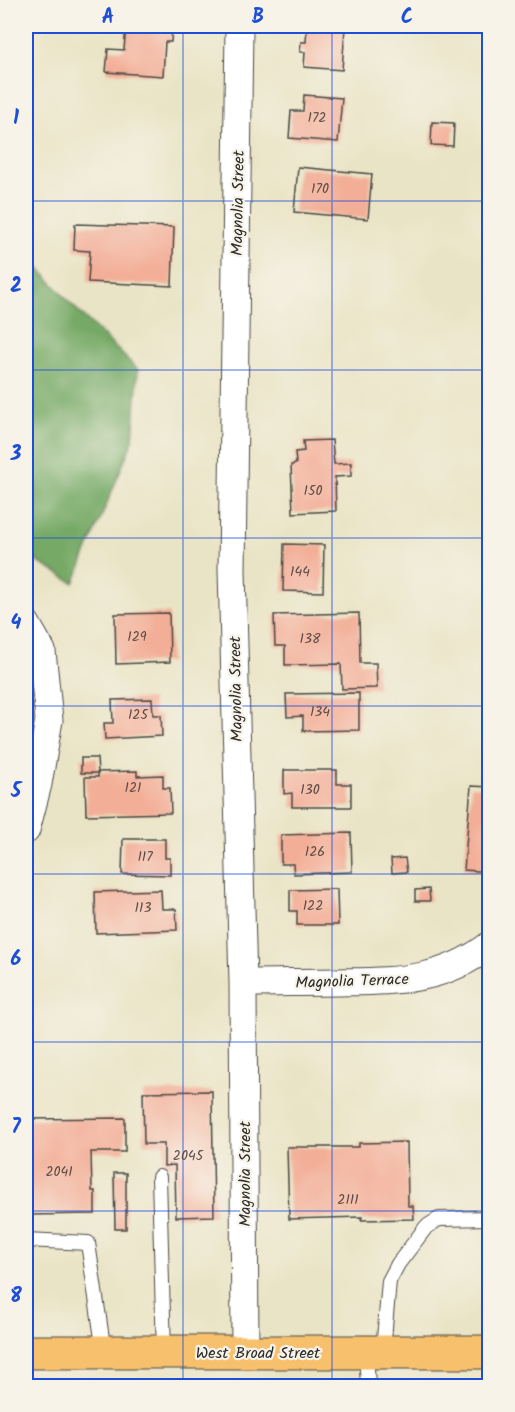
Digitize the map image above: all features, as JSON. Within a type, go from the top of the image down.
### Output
[{"type":"main road","name":"West Broad Street","points":[[26,1352],[489,1352]]},
{"type":"street","name":"Magnolia Street","points":[[239,26],[232,570],[243,983],[245,1352]]},
{"type":"street","points":[[26,623],[42,651],[49,720],[38,784],[26,830]]},
{"type":"street","name":"Magnolia Terrace","points":[[243,983],[397,981],[426,976],[453,967],[489,945]]},
{"type":"lane","points":[[159,1177],[164,1352]]},
{"type":"lane","points":[[368,1386],[389,1281],[398,1264],[426,1227],[440,1219],[489,1218]]},
{"type":"lane","points":[[26,1240],[88,1243],[104,1352]]},
{"type":"green space","points":[[26,253],[69,302],[138,370],[133,440],[74,583],[26,555]]},
{"type":"building","points":[[126,26],[172,28],[171,42],[165,42],[163,76],[106,72],[108,49],[124,50]]},
{"type":"building","points":[[307,26],[345,28],[342,70],[304,67],[305,52],[300,52],[301,42],[306,42]]},
{"type":"building","points":[[304,95],[342,98],[338,142],[289,138],[291,111],[303,111]]},
{"type":"building","points":[[432,122],[454,123],[453,146],[431,145]]},
{"type":"building","points":[[298,167],[372,174],[368,219],[294,212]]},
{"type":"building","points":[[75,224],[174,227],[172,286],[88,282],[90,251],[74,250]]},
{"type":"building","points":[[332,440],[334,464],[351,463],[351,476],[335,477],[336,511],[293,513],[291,465],[296,464],[295,452],[304,451],[303,441]]},
{"type":"building","points":[[284,544],[324,545],[323,592],[283,591]]},
{"type":"building","points":[[169,613],[170,662],[116,664],[115,614]]},
{"type":"building","points":[[359,613],[360,663],[376,663],[377,688],[342,689],[341,664],[285,665],[285,646],[275,646],[274,615]]},
{"type":"building","points":[[359,693],[359,730],[303,731],[303,716],[287,717],[286,694]]},
{"type":"building","points":[[152,699],[153,715],[161,715],[162,736],[105,739],[104,723],[113,723],[112,700]]},
{"type":"building","points":[[81,758],[97,758],[98,773],[81,773]]},
{"type":"building","points":[[284,770],[337,770],[337,784],[351,784],[351,807],[292,807],[292,793],[284,794]]},
{"type":"building","points":[[137,771],[137,776],[163,775],[163,788],[170,788],[171,813],[86,815],[85,777],[98,777],[98,772]]},
{"type":"building","points":[[471,786],[490,787],[490,872],[464,870]]},
{"type":"building","points":[[351,833],[352,872],[294,874],[293,864],[281,864],[281,835]]},
{"type":"building","points":[[123,839],[165,839],[165,858],[170,858],[170,875],[122,874]]},
{"type":"building","points":[[405,858],[407,872],[392,873],[391,859]]},
{"type":"building","points":[[337,889],[338,925],[297,925],[297,911],[290,911],[290,890]]},
{"type":"building","points":[[429,889],[430,901],[415,901],[415,890]]},
{"type":"building","points":[[161,890],[162,909],[176,909],[177,930],[96,933],[95,892]]},
{"type":"building","points":[[212,1091],[214,1216],[176,1217],[175,1165],[164,1166],[164,1144],[144,1144],[143,1092]]},
{"type":"building","points":[[125,1118],[125,1152],[91,1152],[95,1214],[26,1215],[26,1119]]},
{"type":"building","points":[[407,1142],[408,1206],[413,1206],[414,1219],[361,1220],[362,1217],[289,1219],[287,1147],[359,1147],[359,1143]]},
{"type":"building","points":[[114,1173],[126,1173],[126,1229],[115,1229]]}]
